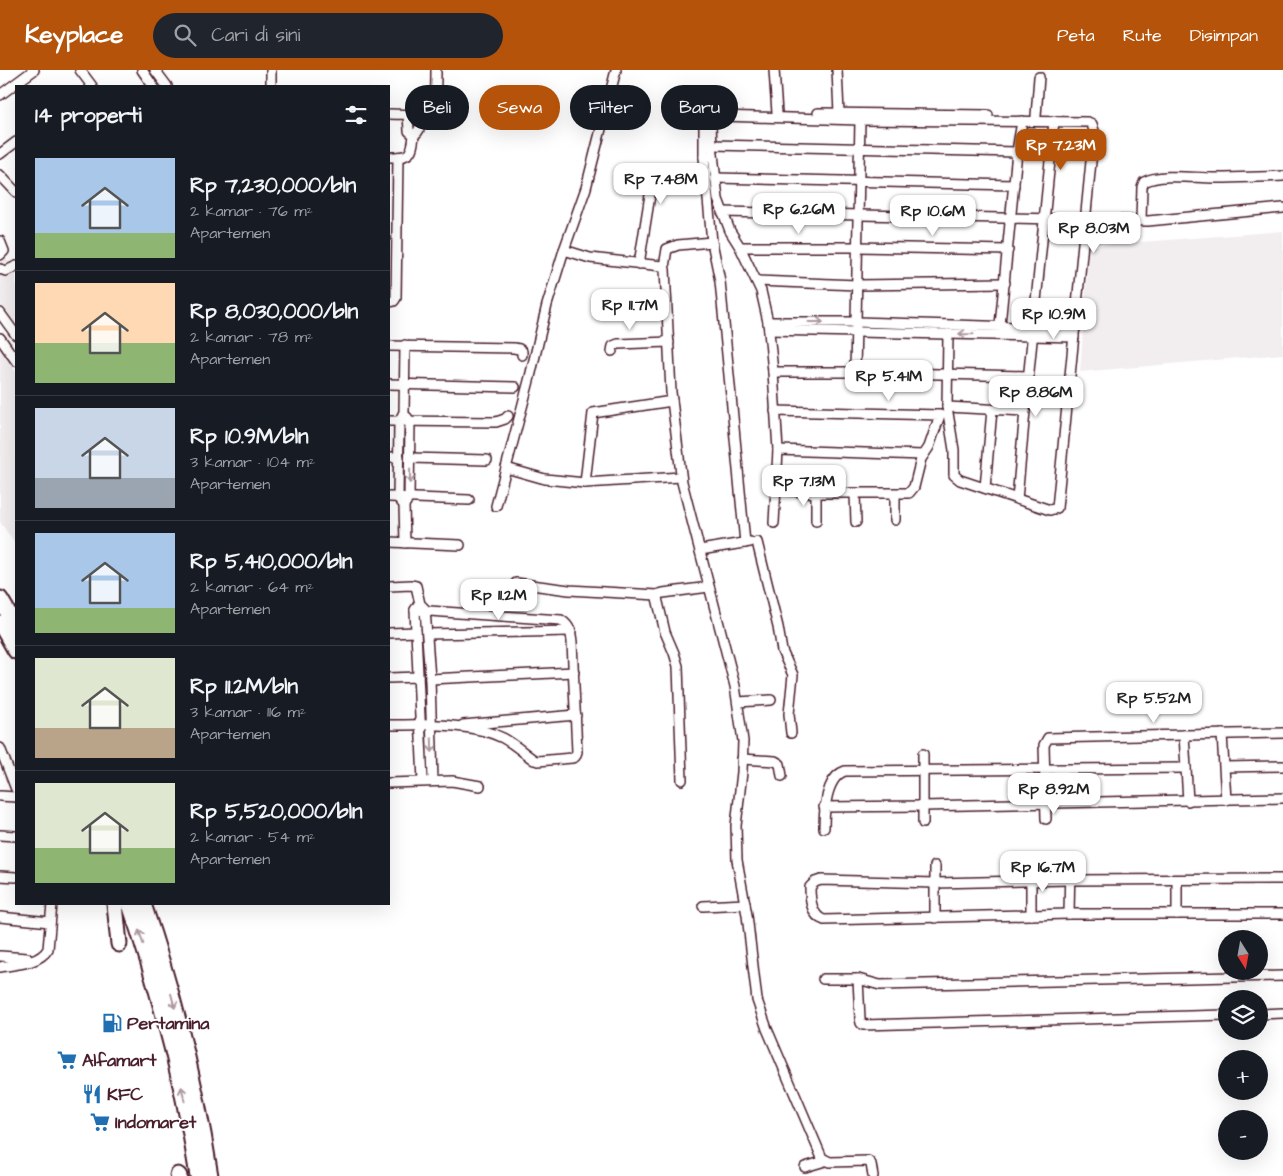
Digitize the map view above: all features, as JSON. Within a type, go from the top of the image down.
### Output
[{"type":"highway","points":[[0,599],[15,624]]},
{"type":"highway","points":[[0,623],[15,649]]},
{"type":"highway","points":[[115,905],[119,944]]},
{"type":"highway","points":[[130,905],[164,1014],[182,1092],[198,1176]]},
{"type":"highway","points":[[143,905],[178,1020],[194,1090],[210,1176]]},
{"type":"street","points":[[0,96],[34,70]]},
{"type":"street","points":[[80,70],[90,85]]},
{"type":"street","points":[[142,70],[152,85]]},
{"type":"street","points":[[155,70],[166,85]]},
{"type":"street","points":[[270,85],[271,70]]},
{"type":"street","points":[[435,85],[436,70]]},
{"type":"street","points":[[496,506],[547,305],[586,188],[616,70]]},
{"type":"street","points":[[774,70],[777,113]]},
{"type":"street","points":[[837,70],[839,113]]},
{"type":"street","points":[[1036,116],[1039,77]]},
{"type":"street","points":[[774,523],[778,450],[768,326],[763,297],[757,281],[730,231],[718,199],[716,178],[708,157],[704,118],[707,114],[713,112],[1036,116],[1081,117],[1088,120],[1092,124],[1094,131],[1058,506],[1054,510],[960,480],[954,475],[954,450],[945,413],[948,334]]},
{"type":"street","points":[[390,114],[405,114]]},
{"type":"street","points":[[745,543],[720,281],[712,242],[706,171],[712,145],[712,120],[717,116],[860,120],[1054,121],[1088,122],[1092,124]]},
{"type":"street","points":[[855,372],[860,120]]},
{"type":"street","points":[[1000,325],[1017,152],[1022,121]]},
{"type":"street","points":[[1018,499],[1054,121]]},
{"type":"street","points":[[409,130],[414,135]]},
{"type":"street","points":[[414,135],[420,130]]},
{"type":"street","points":[[392,294],[393,157],[410,153],[413,150],[414,135]]},
{"type":"street","points":[[0,154],[15,143]]},
{"type":"street","points":[[712,145],[1017,152]]},
{"type":"street","points":[[639,264],[650,195],[657,174],[706,171]]},
{"type":"street","points":[[0,175],[15,191]]},
{"type":"street","points":[[1141,220],[1142,187],[1147,180],[1166,177],[1283,176]]},
{"type":"street","points":[[716,178],[859,180],[1014,186]]},
{"type":"street","points":[[722,212],[1167,220],[1283,208]]},
{"type":"street","points":[[0,241],[4,248],[0,255]]},
{"type":"street","points":[[712,242],[678,245],[667,249],[664,267],[672,401],[681,477],[738,702],[743,741],[736,848],[757,1000],[819,1155],[825,1161]]},
{"type":"street","points":[[740,247],[1008,250]]},
{"type":"street","points":[[564,250],[590,258],[664,267]]},
{"type":"street","points":[[0,269],[6,271],[15,266]]},
{"type":"street","points":[[757,281],[857,285],[1005,283]]},
{"type":"street","points":[[0,313],[15,334]]},
{"type":"street","points":[[768,326],[922,329],[1000,325],[1033,332]]},
{"type":"street","points":[[922,329],[948,334],[1075,333]]},
{"type":"street","points":[[0,338],[15,360]]},
{"type":"street","points":[[612,351],[613,346],[618,344],[669,342]]},
{"type":"street","points":[[405,345],[404,412],[399,422],[400,499],[405,543]]},
{"type":"street","points":[[390,346],[514,348],[522,351],[522,355]]},
{"type":"street","points":[[773,372],[947,373],[1029,376]]},
{"type":"street","points":[[390,384],[515,387]]},
{"type":"street","points":[[585,483],[593,413],[672,401]]},
{"type":"street","points":[[775,410],[945,413],[992,410],[1025,411]]},
{"type":"street","points":[[985,488],[992,410]]},
{"type":"street","points":[[400,499],[410,458],[410,422],[404,412]]},
{"type":"street","points":[[775,489],[816,493],[906,494],[912,490],[924,455],[945,413]]},
{"type":"street","points":[[390,421],[496,422],[508,416]]},
{"type":"street","points":[[778,450],[924,455]]},
{"type":"street","points":[[390,457],[399,457]]},
{"type":"street","points":[[410,458],[486,460]]},
{"type":"street","points":[[506,468],[545,479],[585,483],[681,477]]},
{"type":"street","points":[[816,493],[816,521]]},
{"type":"street","points":[[855,494],[856,522]]},
{"type":"street","points":[[895,494],[895,520]]},
{"type":"street","points":[[400,499],[469,500]]},
{"type":"street","points":[[700,550],[760,541],[782,651],[793,675],[794,682],[789,714],[792,733]]},
{"type":"street","points":[[390,542],[460,545]]},
{"type":"street","points":[[516,583],[569,590],[657,595],[709,587]]},
{"type":"street","points":[[390,586],[416,586],[427,634],[433,781]]},
{"type":"street","points":[[657,595],[665,632],[678,666],[682,780]]},
{"type":"street","points":[[390,725],[431,725],[477,730],[503,738],[534,760],[572,758],[577,755],[574,672],[569,626],[561,620],[420,607]]},
{"type":"street","points":[[420,607],[416,632],[416,653],[423,781]]},
{"type":"street","points":[[427,634],[571,631]]},
{"type":"street","points":[[390,633],[416,632]]},
{"type":"street","points":[[416,653],[428,653]]},
{"type":"street","points":[[430,679],[574,672]]},
{"type":"street","points":[[390,678],[418,677]]},
{"type":"street","points":[[738,702],[771,700]]},
{"type":"street","points":[[448,726],[576,715]]},
{"type":"street","points":[[1046,819],[1044,744],[1048,738],[1283,733]]},
{"type":"street","points":[[1222,734],[1226,800]]},
{"type":"street","points":[[1184,735],[1188,801]]},
{"type":"street","points":[[1,753],[15,787]]},
{"type":"street","points":[[923,754],[923,823]]},
{"type":"street","points":[[742,759],[775,761],[780,764],[782,776]]},
{"type":"street","points":[[1224,767],[1283,766]]},
{"type":"street","points":[[824,828],[826,800],[836,776],[842,772],[1186,768]]},
{"type":"street","points":[[390,783],[452,781],[480,786]]},
{"type":"street","points":[[0,796],[15,797]]},
{"type":"street","points":[[824,807],[1283,798]]},
{"type":"street","points":[[0,835],[15,836]]},
{"type":"street","points":[[1069,914],[1070,864]]},
{"type":"street","points":[[935,866],[935,918]]},
{"type":"street","points":[[0,876],[15,877]]},
{"type":"street","points":[[1031,876],[1031,915]]},
{"type":"street","points":[[1283,879],[1070,880],[1031,876],[935,883],[821,880],[815,882],[810,887],[814,913],[824,920],[1069,914],[1283,914]]},
{"type":"street","points":[[1177,880],[1177,914]]},
{"type":"street","points":[[703,906],[745,904]]},
{"type":"street","points":[[0,967],[38,959],[44,955],[48,949],[52,905]]},
{"type":"street","points":[[0,917],[50,922]]},
{"type":"street","points":[[0,956],[38,959]]},
{"type":"street","points":[[823,979],[858,980],[880,985],[1283,976]]},
{"type":"street","points":[[858,980],[860,1018],[861,1023],[864,1025],[1218,1015]]},
{"type":"street","points":[[1268,1014],[1283,1013]]},
{"type":"street","points":[[805,1167],[825,1161],[868,1161],[871,1164],[873,1176]]},
{"type":"shaded area","points":[[1283,231],[1283,354],[1080,372],[1089,246]]},
{"type":"shaded area","points":[[0,251],[15,270],[15,324],[0,304]]},
{"type":"shaded area","points":[[0,348],[15,370],[15,544],[0,522]]},
{"type":"place","name":"Pertamina","points":[[112,1023]]},
{"type":"place","name":"Alfamart","points":[[67,1060]]},
{"type":"place","name":"KFC","points":[[92,1094]]},
{"type":"place","name":"Indomaret","points":[[100,1122]]}]
